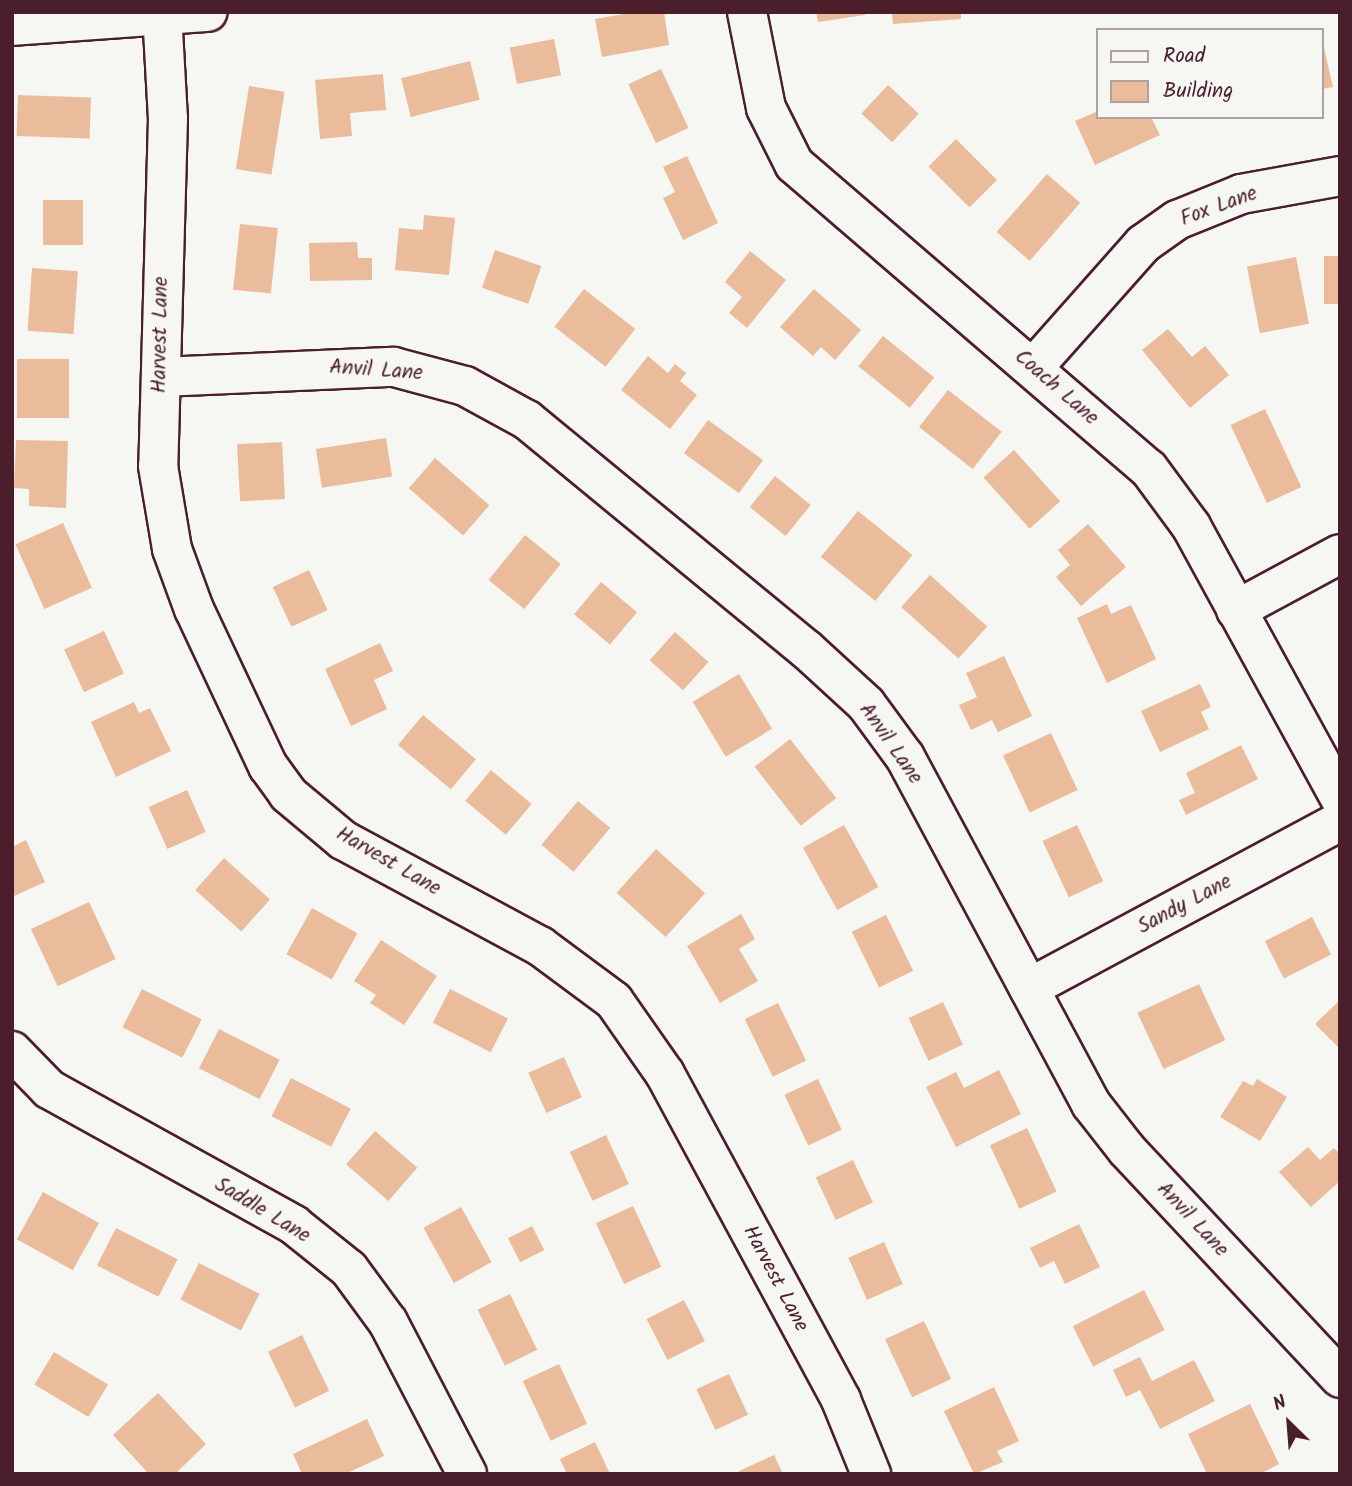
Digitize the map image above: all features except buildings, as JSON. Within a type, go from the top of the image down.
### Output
[{"type":"street","points":[[12,26],[207,12]]},
{"type":"street","name":"Coach Lane","points":[[747,12],[766,107],[794,164],[1149,469],[1191,526],[1340,798]]},
{"type":"street","name":"Harvest Lane","points":[[163,14],[168,117],[158,466],[172,549],[194,609],[268,766],[288,794],[343,839],[540,946],[614,1001],[671,1086],[841,1400],[871,1474]]},
{"type":"street","name":"Fox Lane","points":[[1033,368],[1143,244],[1177,220],[1241,194],[1340,176]]},
{"type":"street","name":"Anvil Lane","points":[[161,377],[394,367],[465,386],[527,420],[866,704],[905,757],[1091,1104],[1127,1150],[1340,1378]]},
{"type":"street","points":[[1236,610],[1340,554]]},
{"type":"street","name":"Sandy Lane","points":[[1030,988],[1340,821]]},
{"type":"street","name":"Saddle Lane","points":[[12,1051],[49,1089],[294,1225],[349,1269],[388,1322],[467,1474]]}]
